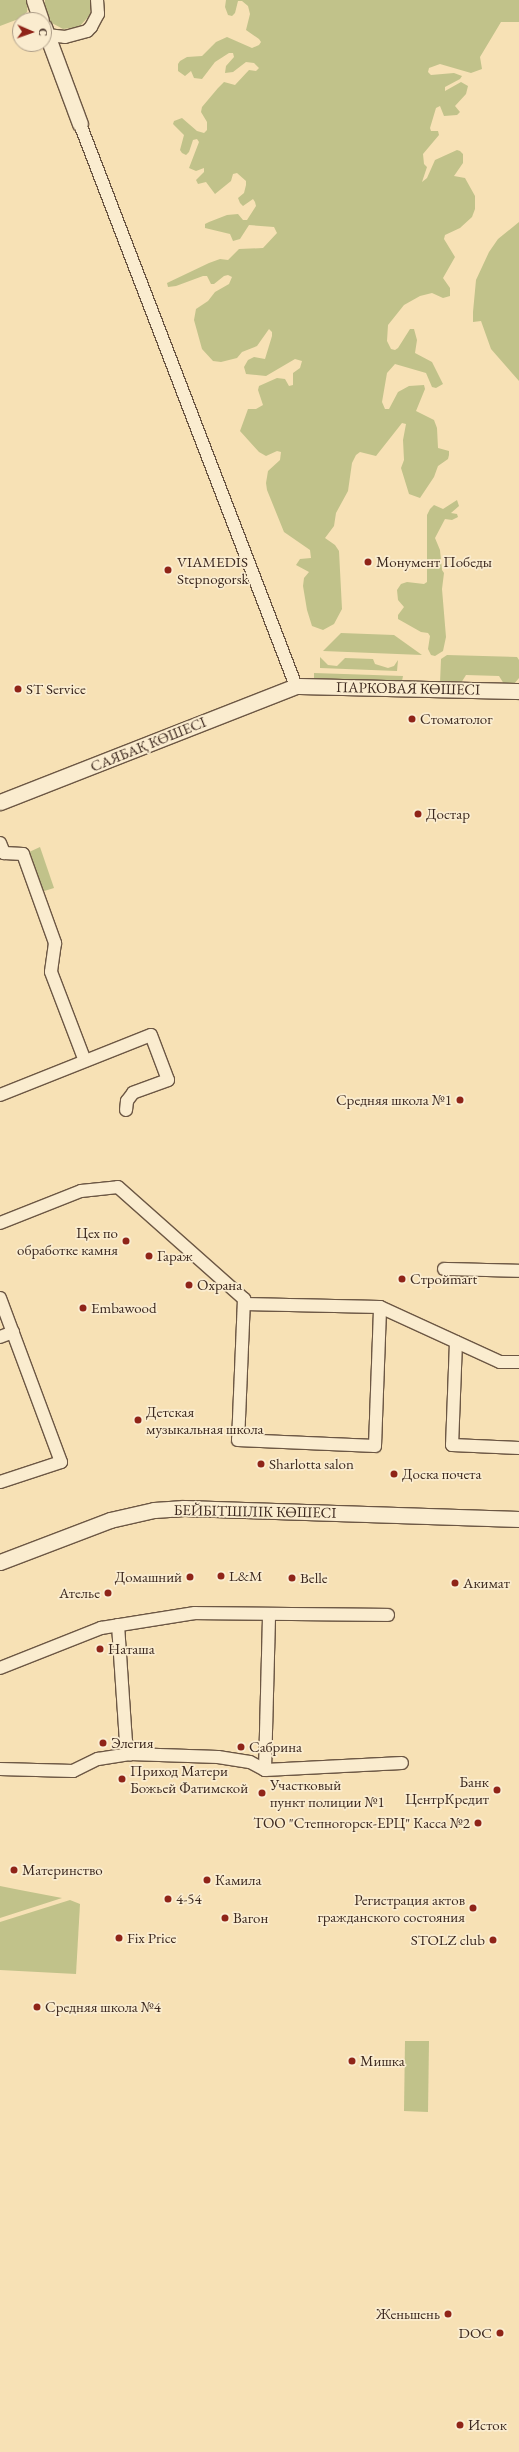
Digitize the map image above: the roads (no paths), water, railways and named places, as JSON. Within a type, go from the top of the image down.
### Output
[{"type":"street","points":[[34,0],[38,12]]},
{"type":"street","points":[[52,33],[65,37],[87,31],[98,14],[97,0]]},
{"type":"street","points":[[52,47],[296,686]]},
{"type":"street","name":"ПАРКОВАЯ КӨШЕСІ","points":[[296,686],[519,691]]},
{"type":"street","name":"САЯБАҚ КӨШЕСІ","points":[[0,802],[296,686]]},
{"type":"street","points":[[0,843],[4,853],[23,854],[55,943],[51,972],[85,1061]]},
{"type":"street","points":[[0,1095],[151,1035],[168,1080],[133,1093],[127,1101],[126,1110]]},
{"type":"street","points":[[0,1223],[81,1191],[118,1187],[244,1299],[238,1440],[375,1446],[380,1307]]},
{"type":"street","points":[[444,1269],[519,1272]]},
{"type":"street","points":[[0,1298],[61,1462],[0,1482]]},
{"type":"street","points":[[244,1304],[380,1307],[500,1362],[519,1362]]},
{"type":"street","points":[[0,1337],[13,1332]]},
{"type":"street","points":[[456,1342],[452,1444],[519,1448]]},
{"type":"street","name":"БЕЙБІТШІЛІК КӨШЕСІ","points":[[0,1562],[110,1520],[154,1510],[192,1508],[519,1519]]},
{"type":"street","points":[[0,1668],[101,1628],[195,1613],[388,1615]]},
{"type":"street","points":[[265,1770],[269,1614]]},
{"type":"street","points":[[118,1625],[126,1741],[130,1754]]},
{"type":"street","points":[[0,1769],[73,1771],[98,1759],[130,1754],[218,1757],[250,1762],[265,1770],[402,1763]]},
{"type":"place","name":"Монумент Победы","points":[[368,562]]},
{"type":"place","name":"VIAMEDIS Stepnogorsk","points":[[168,570]]},
{"type":"place","name":"ST Service","points":[[18,689]]},
{"type":"place","name":"Стоматолог","points":[[412,719]]},
{"type":"place","name":"Достар","points":[[418,814]]},
{"type":"place","name":"Средняя школа №1","points":[[460,1100]]},
{"type":"place","name":"Цех по обработке камня","points":[[126,1241]]},
{"type":"place","name":"Гараж","points":[[149,1256]]},
{"type":"place","name":"Стройmart","points":[[402,1279]]},
{"type":"place","name":"Охрана","points":[[189,1285]]},
{"type":"place","name":"Embawood","points":[[83,1308]]},
{"type":"place","name":"Детская музыкальная школа","points":[[138,1420]]},
{"type":"place","name":"Sharlotta salon","points":[[261,1464]]},
{"type":"place","name":"Доска почета","points":[[394,1474]]},
{"type":"place","name":"L&M","points":[[221,1576]]},
{"type":"place","name":"Домашний","points":[[190,1577]]},
{"type":"place","name":"Belle","points":[[292,1578]]},
{"type":"place","name":"Акимат","points":[[455,1583]]},
{"type":"place","name":"Ателье","points":[[108,1593]]},
{"type":"place","name":"Наташа","points":[[100,1649]]},
{"type":"place","name":"Элегия","points":[[103,1743]]},
{"type":"place","name":"Сабрина","points":[[241,1747]]},
{"type":"place","name":"Приход Матери Божьей Фатимской","points":[[122,1779]]},
{"type":"place","name":"Банк ЦентрКредит","points":[[497,1790]]},
{"type":"place","name":"Участковый пункт полиции №1","points":[[262,1793]]},
{"type":"place","name":"ТОО \"Степногорск-ЕРЦ\" Касса №2","points":[[478,1823]]},
{"type":"place","name":"Материнство","points":[[14,1870]]},
{"type":"place","name":"Камила","points":[[207,1880]]},
{"type":"place","name":"4-54","points":[[168,1899]]},
{"type":"place","name":"Регистрация актов гражданского состояния","points":[[473,1908]]},
{"type":"place","name":"Вагон","points":[[225,1918]]},
{"type":"place","name":"Fix Price","points":[[119,1938]]},
{"type":"place","name":"STOLZ club","points":[[493,1940]]},
{"type":"place","name":"Средняя школа №4","points":[[37,2007]]},
{"type":"place","name":"Мишка","points":[[352,2061]]},
{"type":"place","name":"Женьшень","points":[[448,2314]]},
{"type":"place","name":"DOC","points":[[500,2333]]},
{"type":"place","name":"Исток","points":[[460,2425]]}]
